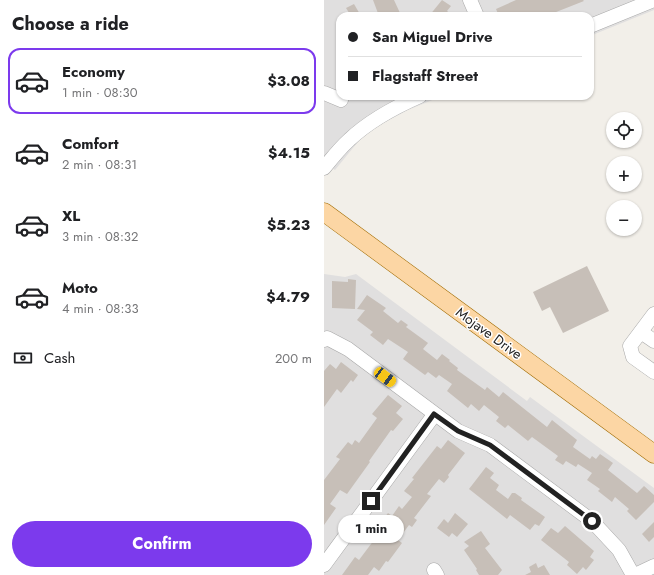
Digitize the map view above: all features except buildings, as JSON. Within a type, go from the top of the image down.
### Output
[{"type":"main road","name":"Mojave Drive","points":[[324,212],[654,454]]},
{"type":"street","points":[[470,0],[475,12]]},
{"type":"street","points":[[594,24],[654,0]]},
{"type":"street","points":[[324,93],[336,98]]},
{"type":"street","points":[[324,168],[349,140],[360,131],[380,117],[411,100]]},
{"type":"street","points":[[654,314],[630,346],[633,357],[654,372]]},
{"type":"street","points":[[641,332],[654,341]]},
{"type":"street","points":[[326,339],[348,349],[458,431],[490,445],[592,521],[619,550],[634,575],[654,566]]},
{"type":"street","points":[[324,565],[434,414]]},
{"type":"shaded area","points":[[324,0],[654,0],[654,10],[594,34],[594,12],[336,12],[336,100],[432,100],[408,110],[366,132],[335,170],[324,162]]},
{"type":"shaded area","points":[[324,274],[345,277],[356,274],[527,401],[530,397],[654,488],[654,575],[324,575]]},
{"type":"route","points":[[371,501],[434,414],[458,431],[490,445],[592,521]]}]
